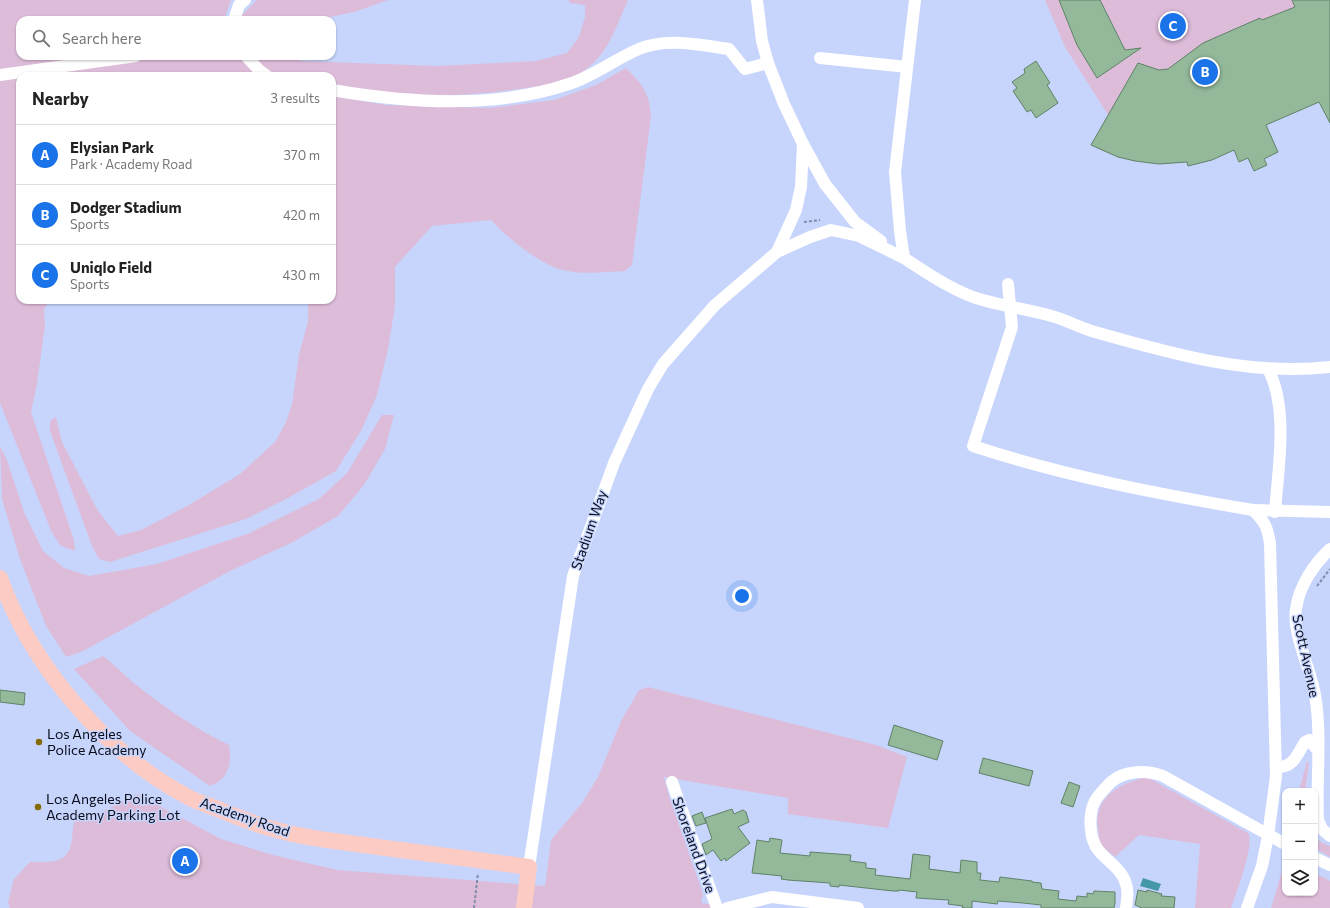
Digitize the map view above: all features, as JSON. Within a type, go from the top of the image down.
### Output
[{"type":"main road","name":"Academy Road","points":[[0,578],[15,615],[30,641],[64,692],[87,718],[120,748],[157,777],[187,796],[242,819],[297,835],[529,867]]},
{"type":"main road","points":[[524,908],[529,867]]},
{"type":"street","points":[[235,16],[239,5],[245,0]]},
{"type":"street","points":[[757,0],[762,41],[768,63],[784,104],[803,144],[825,184],[855,222],[921,270],[972,296],[1010,307],[1054,317],[1093,331],[1202,360],[1237,366],[1268,369],[1310,369],[1330,367]]},
{"type":"street","points":[[904,258],[895,172],[915,0]]},
{"type":"street","points":[[336,91],[431,102],[534,94],[590,76],[639,48],[666,42],[729,49],[745,69],[768,63]]},
{"type":"street","points":[[820,58],[907,67]]},
{"type":"street","points":[[21,72],[107,60]]},
{"type":"street","points":[[250,60],[262,72]]},
{"type":"street","points":[[0,75],[16,73]]},
{"type":"street","name":"Stadium Way","points":[[777,252],[796,210],[801,187],[803,144]]},
{"type":"street","name":"Stadium Way","points":[[529,867],[573,576],[614,463],[648,389],[663,364],[715,305],[777,252],[810,237],[831,230],[859,236],[904,258]]},
{"type":"street","points":[[1008,284],[1012,326],[973,446],[1033,465],[1114,485],[1253,510],[1275,512],[1330,512]]},
{"type":"street","points":[[1268,369],[1276,390],[1280,411],[1275,512]]},
{"type":"street","points":[[1247,908],[1262,866],[1268,836],[1276,767],[1270,543],[1268,529],[1262,519],[1253,510]]},
{"type":"street","name":"Scott Avenue","points":[[1330,549],[1307,576],[1299,595],[1295,610],[1296,624],[1315,695],[1318,719],[1318,820],[1322,829],[1330,836]]},
{"type":"street","points":[[1276,767],[1289,765],[1296,759],[1305,742],[1309,740],[1317,749]]},
{"type":"street","points":[[1126,908],[1128,895],[1126,884],[1121,872],[1098,850],[1093,840],[1091,812],[1094,802],[1113,781],[1127,774],[1150,771],[1163,776],[1282,843]]},
{"type":"street","name":"Shoreland Drive","points":[[672,782],[717,908]]},
{"type":"street","points":[[1318,859],[1330,865]]},
{"type":"street","points":[[727,908],[772,897],[858,908]]},
{"type":"path","points":[[474,908],[480,860]]},
{"type":"shaded area","points":[[0,0],[231,0],[225,16],[16,16],[16,60],[243,60],[254,72],[16,72],[16,304],[47,304],[44,309],[45,325],[37,384],[31,412],[74,540],[75,551],[61,546],[52,533],[0,403]]},
{"type":"shaded area","points":[[257,0],[388,0],[354,12],[335,16],[241,16]]},
{"type":"shaded area","points":[[568,0],[628,0],[613,35],[598,59],[573,78],[548,85],[478,94],[429,95],[380,92],[336,85],[336,72],[265,72],[256,60],[298,60],[438,66],[536,61],[567,53],[579,37],[585,17],[585,5],[570,3]]},
{"type":"shaded area","points":[[1045,0],[1330,0],[1220,145],[1224,155],[1212,160],[1188,166],[1187,162],[1150,163],[1138,161],[1114,155],[1091,145],[1108,115],[1065,47]]},
{"type":"shaded area","points":[[626,68],[641,84],[649,101],[651,116],[632,265],[625,271],[594,273],[571,272],[545,263],[524,250],[491,220],[432,226],[395,267],[395,306],[388,349],[377,395],[362,429],[336,471],[246,519],[110,562],[99,559],[92,546],[50,431],[50,421],[56,417],[62,442],[98,511],[118,536],[141,530],[189,505],[240,474],[275,442],[286,422],[292,404],[299,355],[308,321],[308,304],[336,304],[336,97],[386,105],[489,108],[554,100],[596,85]]},
{"type":"shaded area","points":[[382,415],[394,415],[385,449],[364,485],[338,516],[293,542],[230,571],[81,652],[66,657],[46,626],[20,559],[2,499],[0,446],[7,460],[24,512],[43,551],[64,568],[89,576],[157,564],[247,534],[319,499],[347,473]]},
{"type":"shaded area","points":[[103,656],[135,684],[169,709],[192,725],[229,745],[230,758],[228,770],[221,779],[210,786],[130,731],[74,669]]},
{"type":"shaded area","points":[[648,687],[876,745],[907,757],[888,828],[788,814],[788,798],[664,777],[669,796],[703,894],[701,903],[744,908],[10,908],[8,902],[14,879],[30,862],[55,861],[61,859],[69,851],[75,819],[102,812],[137,794],[221,839],[273,855],[337,870],[545,886],[551,840],[582,803],[598,777],[621,721],[639,690]]},
{"type":"shaded area","points":[[1307,761],[1309,763],[1305,788],[1300,788]]},
{"type":"shaded area","points":[[1147,777],[1248,833],[1249,848],[1247,858],[1231,908],[1195,908],[1200,844],[1139,835],[1115,857],[1101,845],[1099,839],[1098,818],[1100,808],[1104,800],[1110,793],[1127,783]]},
{"type":"shaded area","points":[[1318,840],[1330,846],[1330,857],[1318,850]]},
{"type":"shaded area","points":[[1282,871],[1282,896],[1318,896],[1318,875],[1330,881],[1330,908],[1271,908]]},
{"type":"shaded area","points":[[1143,878],[1161,884],[1158,891],[1140,886]]},
{"type":"building","points":[[1059,0],[1100,0],[1125,50],[1141,48],[1097,78],[1077,45]]},
{"type":"building","points":[[1292,0],[1330,0],[1330,123],[1319,102],[1266,125],[1278,152],[1264,159],[1267,165],[1254,171],[1248,158],[1239,162],[1234,150],[1212,160],[1188,166],[1187,162],[1159,164],[1135,161],[1118,157],[1091,145],[1138,63],[1159,70],[1168,69],[1203,43],[1260,18],[1262,20],[1295,7]]},
{"type":"building","points":[[1036,61],[1050,83],[1047,85],[1058,103],[1036,118],[1031,110],[1027,112],[1013,91],[1017,88],[1012,82],[1025,73],[1024,69]]},
{"type":"building","points":[[0,690],[25,693],[24,705],[0,702]]},
{"type":"building","points":[[894,725],[943,741],[937,760],[888,745]]},
{"type":"building","points":[[983,758],[1033,771],[1029,786],[979,773]]},
{"type":"building","points":[[1069,782],[1080,786],[1073,807],[1061,803]]},
{"type":"building","points":[[732,809],[734,814],[743,810],[746,812],[749,822],[738,827],[750,843],[726,861],[725,858],[721,861],[713,850],[706,855],[702,844],[712,839],[705,818]]},
{"type":"building","points":[[702,812],[706,823],[696,826],[692,816]]},
{"type":"building","points":[[770,838],[782,840],[780,853],[810,856],[810,852],[851,855],[850,861],[866,863],[866,868],[876,869],[875,875],[910,879],[913,854],[930,856],[929,869],[960,873],[961,860],[977,862],[977,873],[981,873],[980,880],[999,882],[1000,877],[1032,881],[1041,883],[1042,889],[1059,891],[1058,899],[1076,901],[1077,896],[1087,897],[1087,893],[1093,894],[1094,891],[1115,892],[1115,903],[1114,908],[1041,908],[1041,905],[1023,903],[998,901],[997,904],[972,901],[972,908],[962,908],[963,906],[948,904],[949,900],[916,898],[917,892],[839,885],[839,887],[830,886],[830,883],[788,880],[781,879],[782,876],[752,873],[757,840],[769,842]]},
{"type":"building","points":[[1138,890],[1147,892],[1147,890],[1162,894],[1161,896],[1175,897],[1174,908],[1142,908],[1135,905]]},
{"type":"place","name":"Uniqlo Field","points":[[1173,26]]},
{"type":"place","name":"Dodger Stadium","points":[[1205,72]]},
{"type":"place","name":"Los Angeles Police Academy","points":[[39,742]]},
{"type":"place","name":"Los Angeles Police Academy Parking Lot","points":[[38,807]]},
{"type":"place","name":"Elysian Park","points":[[185,861]]}]
